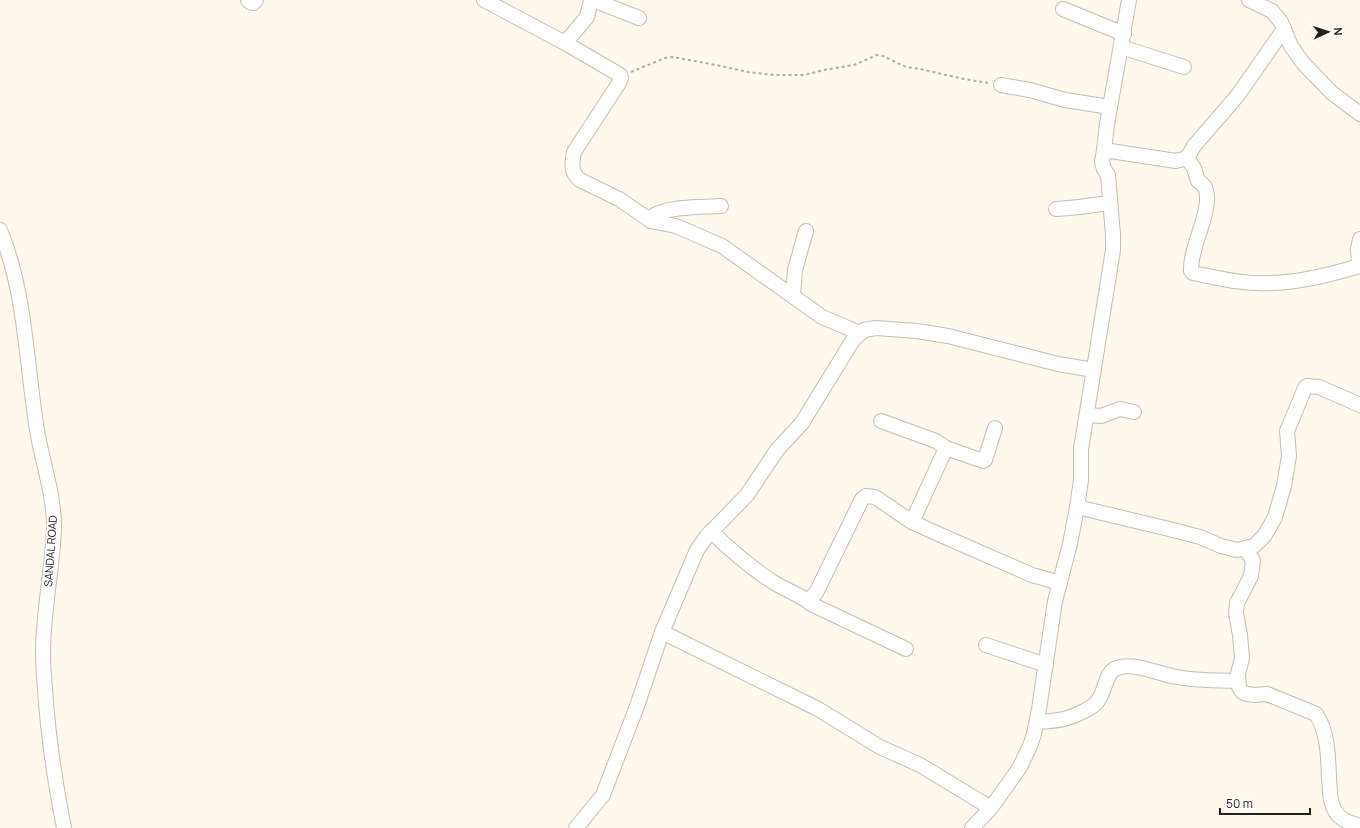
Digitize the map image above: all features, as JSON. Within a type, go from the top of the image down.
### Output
[{"type":"street","points":[[248,0],[253,3],[256,0]]},
{"type":"street","points":[[484,0],[565,43],[621,76],[619,83],[574,152],[572,162],[575,176],[580,180],[619,199],[651,221],[676,226],[722,246],[822,317],[860,333]]},
{"type":"street","points":[[565,43],[587,17],[592,0],[639,18]]},
{"type":"street","points":[[972,828],[991,808],[1020,767],[1030,746],[1036,722],[1046,665],[1055,601],[1077,507],[1081,480],[1081,449],[1113,250],[1114,235],[1108,175],[1102,162],[1129,0]]},
{"type":"street","points":[[1249,0],[1272,11],[1281,22],[1291,46],[1303,63],[1332,92],[1360,114]]},
{"type":"street","points":[[1063,9],[1123,40],[1184,67]]},
{"type":"street","points":[[1188,158],[1194,146],[1238,95],[1284,29]]},
{"type":"street","points":[[1001,85],[1030,90],[1065,100],[1110,107]]},
{"type":"street","points":[[1104,150],[1176,160],[1188,158]]},
{"type":"street","points":[[1188,158],[1194,168],[1198,181],[1203,184],[1206,189],[1207,196],[1206,207],[1192,259],[1191,271],[1193,273],[1239,282],[1271,284],[1300,280],[1360,266],[1358,249],[1360,239]]},
{"type":"street","points":[[1056,209],[1076,208],[1110,203]]},
{"type":"street","points":[[651,221],[651,217],[671,209],[721,206]]},
{"type":"street","name":"SANDAL ROAD","points":[[0,230],[14,272],[22,316],[37,429],[52,503],[54,525],[52,559],[44,621],[43,654],[48,730],[64,828]]},
{"type":"street","points":[[793,296],[795,270],[806,231]]},
{"type":"street","points":[[576,828],[603,795],[637,706],[662,632],[697,550],[711,531],[747,495],[778,450],[802,423],[853,340],[860,333],[864,330],[876,328],[948,336],[1058,364],[1094,370]]},
{"type":"street","points":[[1077,507],[1200,537],[1221,546],[1237,550],[1254,546],[1265,535],[1275,517],[1284,486],[1289,456],[1287,431],[1305,388],[1308,386],[1319,388],[1360,405]]},
{"type":"street","points":[[1087,415],[1101,416],[1120,409],[1134,412]]},
{"type":"street","points":[[881,421],[936,441],[946,448],[983,461],[985,460],[995,428]]},
{"type":"street","points":[[912,522],[946,448]]},
{"type":"street","points":[[808,601],[816,593],[862,499],[866,496],[875,497],[912,522],[1032,575],[1060,583]]},
{"type":"street","points":[[711,531],[749,566],[774,583],[811,604],[906,649]]},
{"type":"street","points":[[1245,549],[1253,560],[1251,576],[1237,603],[1236,613],[1242,658],[1238,674],[1239,687],[1242,692],[1254,695],[1267,694],[1316,714],[1322,726],[1327,746],[1330,789],[1333,807],[1342,818],[1360,826]]},
{"type":"street","points":[[662,632],[818,709],[880,747],[920,765],[991,808]]},
{"type":"street","points":[[986,645],[1046,665]]},
{"type":"street","points":[[1036,722],[1065,720],[1097,703],[1103,693],[1110,672],[1116,668],[1124,666],[1135,667],[1177,678],[1238,681]]},
{"type":"path","points":[[621,76],[665,58],[673,57],[748,72],[797,76],[854,65],[877,55],[883,56],[906,67],[920,68],[968,80],[1001,85]]}]
